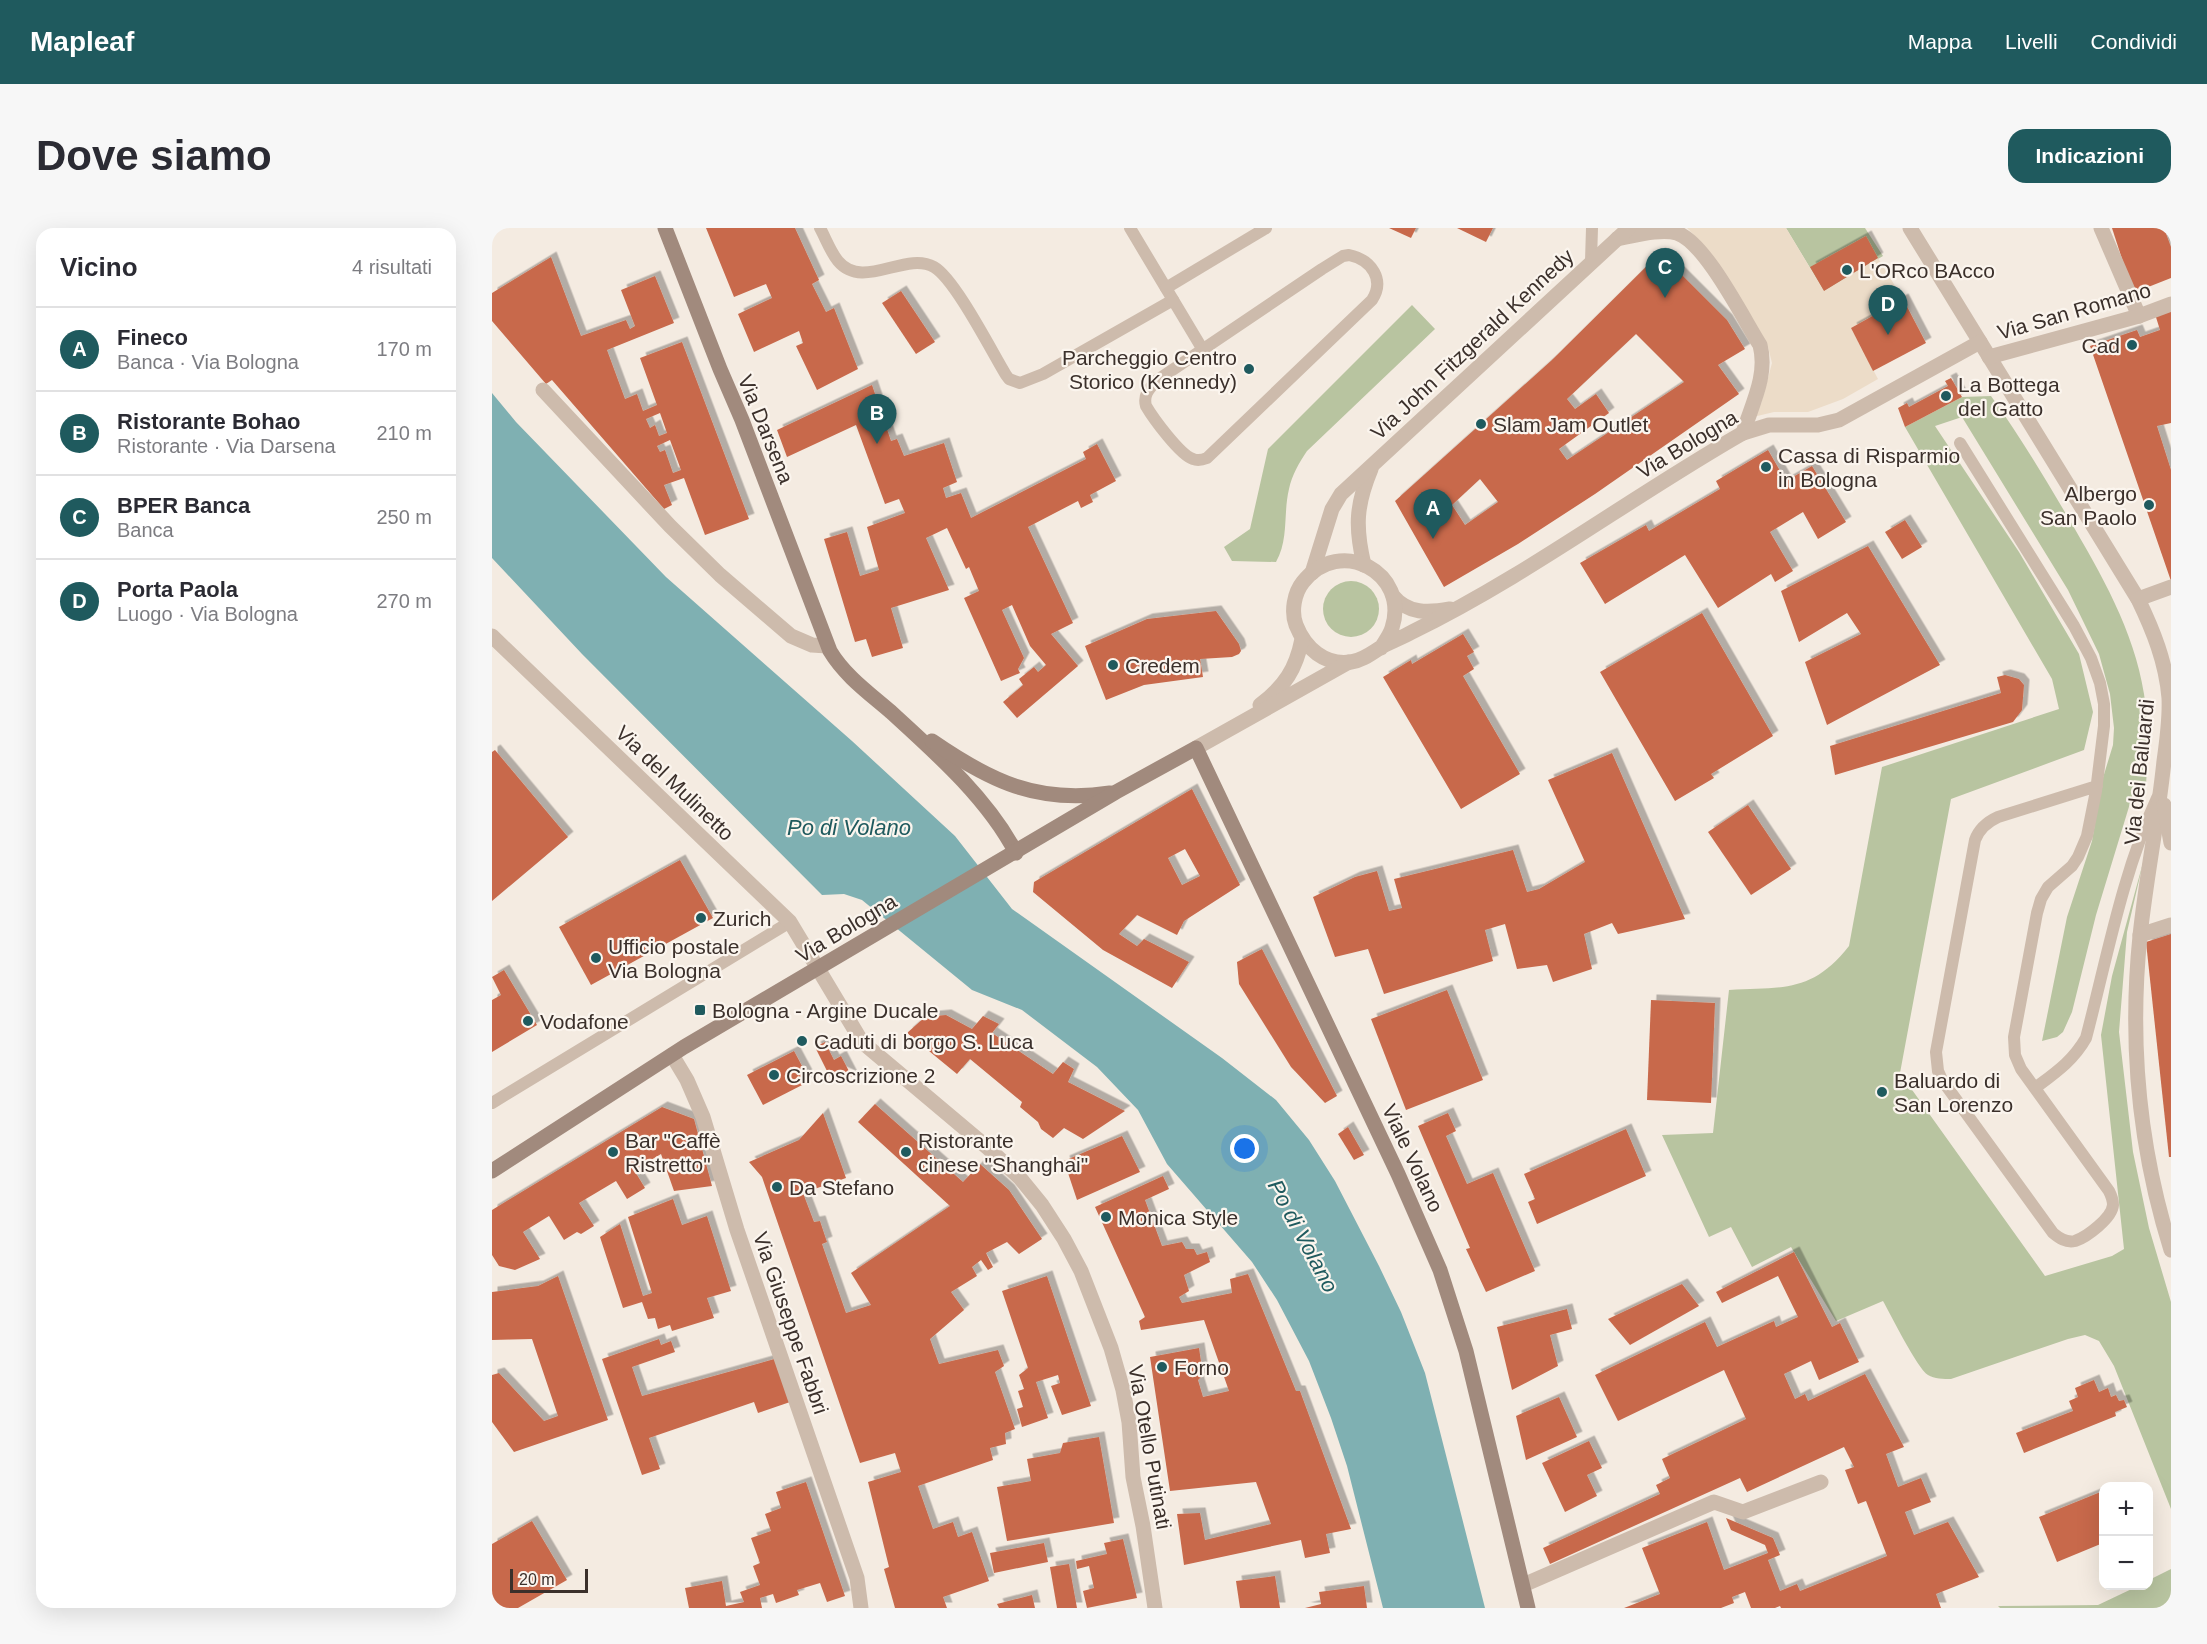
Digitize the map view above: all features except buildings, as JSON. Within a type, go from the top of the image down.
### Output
[{"type":"main road","name":"Via Darsena","points":[[665,228],[742,420],[827,646],[844,670],[933,752],[993,814],[1016,853]]},
{"type":"main road","name":"Via Darsena","points":[[882,705],[952,754],[992,778],[1020,789],[1072,797],[1116,792]]},
{"type":"main road","name":"Via Bologna","points":[[492,1171],[672,1055],[1116,792],[1196,748]]},
{"type":"main road","name":"Viale Volano","points":[[1196,748],[1398,1174],[1440,1270],[1466,1351],[1528,1608]]},
{"type":"street","name":"Via John Fitzgerald Kennedy","points":[[1312,573],[1332,509],[1341,494],[1629,228]]},
{"type":"street","name":"Via dei Baluardi","points":[[1910,228],[2138,599],[2159,646],[2169,699],[2162,787],[2140,935],[2136,1010],[2137,1082],[2143,1137],[2156,1199],[2169,1234],[2171,1250]]},
{"type":"street","points":[[2101,228],[2139,316]]},
{"type":"street","points":[[1614,240],[1656,232],[1677,233],[1689,240],[1703,254],[1760,345],[1763,358],[1763,372],[1743,433]]},
{"type":"street","name":"Via San Romano","points":[[1989,357],[2139,316],[2171,304]]},
{"type":"street","name":"Via Bologna","points":[[1196,748],[1349,662],[1359,660],[1462,606],[1743,433],[1769,425],[1818,425],[1839,420],[1980,342]]},
{"type":"street","points":[[543,390],[662,518],[720,575],[791,636],[812,645],[827,646]]},
{"type":"street","name":"Via John Fitzgerald Kennedy","points":[[1364,565],[1357,533],[1357,516],[1363,488],[1372,467]]},
{"type":"street","points":[[1349,662],[1325,659],[1311,651],[1302,639],[1294,621],[1294,603],[1301,585],[1322,564],[1336,561],[1364,565]]},
{"type":"street","name":"Via Bologna","points":[[1364,565],[1381,576],[1401,606],[1415,610],[1438,611],[1462,606]]},
{"type":"street","points":[[2138,599],[2171,587]]},
{"type":"street","points":[[1381,648],[1392,630],[1395,614],[1393,596]]},
{"type":"street","name":"Via del Mulinetto","points":[[492,636],[790,922],[818,970]]},
{"type":"street","name":"Via Bologna","points":[[1227,730],[1270,697],[1286,680],[1297,662],[1302,639]]},
{"type":"street","points":[[2162,787],[2171,843]]},
{"type":"street","points":[[2140,935],[2171,925]]},
{"type":"street","name":"Via Otello Putinati","points":[[818,970],[862,1042],[988,1148],[1020,1178],[1042,1205],[1081,1271],[1111,1348],[1123,1390],[1129,1422],[1133,1477],[1155,1608]]},
{"type":"street","name":"Via Giuseppe Fabbri","points":[[672,1055],[687,1080],[704,1117],[737,1230],[856,1578],[861,1608]]},
{"type":"street","points":[[1523,1585],[1714,1502],[1743,1512],[1821,1482]]},
{"type":"lane","points":[[820,228],[838,262],[852,270],[877,271],[917,263],[936,268],[949,280],[1006,375],[1015,382],[1020,383],[1043,374],[1173,300]]},
{"type":"lane","points":[[1130,228],[1203,350]]},
{"type":"lane","points":[[1166,288],[1266,228]]},
{"type":"lane","points":[[1591,261],[1592,228]]},
{"type":"lane","points":[[1343,256],[1357,257],[1371,268],[1378,279],[1377,292],[1372,300],[1219,447],[1201,460],[1194,460],[1184,454],[1150,413],[1145,400],[1146,393],[1156,381],[1203,350],[1343,256]]},
{"type":"lane","points":[[1960,444],[2074,626],[2091,658],[2100,683],[2104,704],[2104,726],[2097,786],[2087,836],[2072,866],[2048,887],[2041,899],[2014,1046],[2018,1062],[2112,1198],[2113,1205],[2104,1222],[2074,1241],[2059,1238],[2053,1233],[1942,1080],[1938,1071],[1936,1052],[1978,833],[1991,820],[1998,817],[2097,786]]},
{"type":"lane","points":[[2035,1088],[2070,1062],[2086,1038],[2133,859],[2142,831],[2162,787]]},
{"type":"lane","points":[[492,1103],[790,922]]},
{"type":"green space","points":[[1786,228],[1865,228],[1883,256],[1824,291]]},
{"type":"green space","points":[[1412,305],[1435,329],[1307,451],[1290,484],[1283,544],[1276,562],[1232,561],[1224,547],[1250,529],[1268,449]]},
{"type":"green space","points":[[1991,396],[2022,441],[2069,519],[2115,603],[2133,647],[2146,705],[2148,739],[2146,785],[2135,787],[2096,915],[2072,1012],[2063,1032],[2057,1037],[2042,1041],[2067,917],[2092,841],[2102,781],[2113,745],[2114,728],[2110,694],[2099,654],[2068,590],[1962,417],[1935,426],[2019,552],[2079,654],[2093,712],[2084,750],[1951,799],[1900,1073],[2045,1276],[2112,1256],[2124,1249],[2101,1035],[2112,976],[2144,859],[2127,932],[2119,1032],[2133,1152],[2149,1228],[2171,1302],[2171,1509],[2114,1366],[2099,1341],[2085,1335],[1951,1379],[1930,1376],[1917,1362],[1883,1301],[1836,1321],[1791,1247],[1752,1267],[1731,1227],[1709,1237],[1662,1135],[1713,1133],[1729,990],[1781,987],[1809,980],[1835,961],[1849,946],[1882,767],[2059,709],[2052,679],[1905,427],[1962,397]]},
{"type":"green space","points":[[1346,581],[1356,581],[1371,589],[1377,598],[1379,609],[1377,620],[1371,629],[1356,637],[1346,637],[1335,632],[1328,625],[1323,614],[1323,604],[1328,593],[1335,586]]},
{"type":"green space","points":[[2171,1569],[2171,1608],[2000,1608],[1998,1606],[2098,1605],[2130,1590],[2153,1590],[2153,1578]]},
{"type":"shaded area","points":[[1687,228],[1786,228],[1824,291],[1878,258],[1903,299],[1851,328],[1878,379],[1843,399],[1808,412],[1774,412],[1753,417],[1761,404],[1772,363],[1768,347],[1700,241]]},
{"type":"water","name":"Po di Volano","points":[[492,393],[516,422],[666,577],[852,741],[955,836],[1012,909],[1222,1058],[1276,1100],[1309,1140],[1335,1181],[1379,1266],[1401,1312],[1425,1373],[1485,1608],[1383,1608],[1347,1466],[1309,1361],[1277,1300],[1252,1262],[1167,1164],[1138,1110],[1097,1067],[1022,1010],[972,990],[862,900],[844,894],[822,895],[582,654],[492,558]]},
{"type":"place","name":"L'ORco BAcco","points":[[1847,270]]},
{"type":"place","name":"BPER Banca","points":[[1665,298]]},
{"type":"place","name":"Porta Paola","points":[[1888,335]]},
{"type":"place","name":"Cad","points":[[2132,345]]},
{"type":"place","name":"Parcheggio Centro Storico (Kennedy)","points":[[1249,369]]},
{"type":"place","name":"La Bottega del Gatto","points":[[1946,396]]},
{"type":"place","name":"Slam Jam Outlet","points":[[1481,424]]},
{"type":"place","name":"Ristorante Bohao","points":[[877,444]]},
{"type":"place","name":"Cassa di Risparmio in Bologna","points":[[1766,467]]},
{"type":"place","name":"Albergo San Paolo","points":[[2149,505]]},
{"type":"place","name":"Fineco","points":[[1433,539]]},
{"type":"place","name":"Credem","points":[[1113,665]]},
{"type":"place","name":"Zurich","points":[[701,918]]},
{"type":"place","name":"Ufficio postale Via Bologna","points":[[596,958]]},
{"type":"place","name":"Bologna - Argine Ducale","points":[[700,1010]]},
{"type":"place","name":"Vodafone","points":[[528,1021]]},
{"type":"place","name":"Caduti di borgo S. Luca","points":[[802,1041]]},
{"type":"place","name":"Circoscrizione 2","points":[[774,1075]]},
{"type":"place","name":"Baluardo di San Lorenzo","points":[[1882,1092]]},
{"type":"place","name":"Bar \"Caffè Ristretto\"","points":[[613,1152]]},
{"type":"place","name":"Ristorante cinese \"Shanghai\"","points":[[906,1152]]},
{"type":"place","name":"Da Stefano","points":[[777,1187]]},
{"type":"place","name":"Monica Style","points":[[1106,1217]]},
{"type":"place","name":"Forno","points":[[1162,1367]]}]
